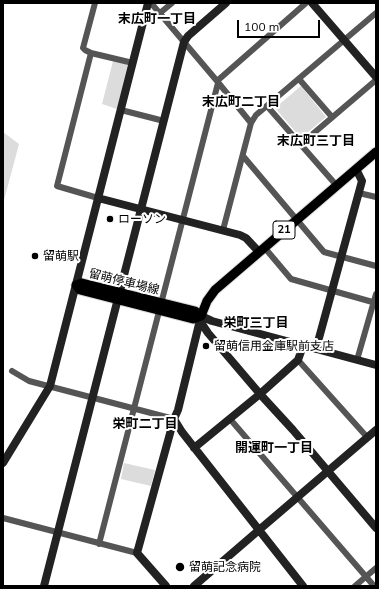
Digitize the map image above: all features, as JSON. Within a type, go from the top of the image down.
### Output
[{"type":"main road","name":"21","points":[[201,319],[207,301],[215,290],[375,154]]},
{"type":"main road","name":"留萌停車場線","points":[[76,285],[82,283],[118,296],[160,306],[195,311],[201,319]]},
{"type":"street","points":[[95,3],[83,48],[91,53],[133,63]]},
{"type":"street","points":[[3,463],[50,386],[148,3]]},
{"type":"street","points":[[151,3],[251,123]]},
{"type":"street","points":[[160,13],[172,3]]},
{"type":"street","points":[[44,586],[184,42],[188,36],[226,3]]},
{"type":"street","points":[[99,544],[218,82],[306,3]]},
{"type":"street","points":[[312,3],[376,76]]},
{"type":"street","points":[[223,230],[251,123],[256,115],[376,13]]},
{"type":"street","points":[[91,53],[57,186],[240,235],[262,250],[291,279],[375,303]]},
{"type":"street","points":[[299,79],[332,118]]},
{"type":"street","points":[[301,144],[376,80]]},
{"type":"street","points":[[267,106],[337,186]]},
{"type":"street","points":[[121,110],[164,121]]},
{"type":"street","points":[[243,156],[324,252],[376,266]]},
{"type":"street","points":[[316,349],[362,181],[356,169]]},
{"type":"street","points":[[359,193],[376,197]]},
{"type":"street","points":[[357,360],[375,303],[376,294]]},
{"type":"street","points":[[201,319],[376,365]]},
{"type":"street","points":[[201,319],[208,332],[376,528]]},
{"type":"street","points":[[137,553],[174,419],[178,410],[201,319]]},
{"type":"street","points":[[194,448],[260,394],[298,360],[303,346]]},
{"type":"street","points":[[298,360],[367,437]]},
{"type":"street","points":[[12,371],[29,381],[174,419],[194,448],[303,586]]},
{"type":"street","points":[[230,419],[374,586]]},
{"type":"street","points":[[194,586],[376,430]]},
{"type":"street","points":[[3,518],[137,553],[166,586]]},
{"type":"street","points":[[355,586],[376,568]]},
{"type":"shaded area","points":[[113,61],[129,65],[117,109],[102,104]]},
{"type":"shaded area","points":[[301,86],[326,117],[301,138],[275,108]]},
{"type":"shaded area","points":[[3,132],[19,144],[3,204]]},
{"type":"shaded area","points":[[124,463],[155,470],[151,486],[121,479]]},
{"type":"place","name":"ローソン","points":[[110,219]]},
{"type":"place","name":"留萌駅","points":[[35,256]]},
{"type":"place","name":"留萌信用金庫駅前支店","points":[[206,346]]},
{"type":"place","name":"留萌記念病院","points":[[180,567]]},
{"type":"district","name":"末広町一丁目","points":[[157,19]]},
{"type":"district","name":"末広町二丁目","points":[[241,102]]},
{"type":"district","name":"末広町三丁目","points":[[316,141]]},
{"type":"district","name":"栄町三丁目","points":[[256,323]]},
{"type":"district","name":"栄町二丁目","points":[[145,424]]},
{"type":"district","name":"開運町一丁目","points":[[274,448]]}]
